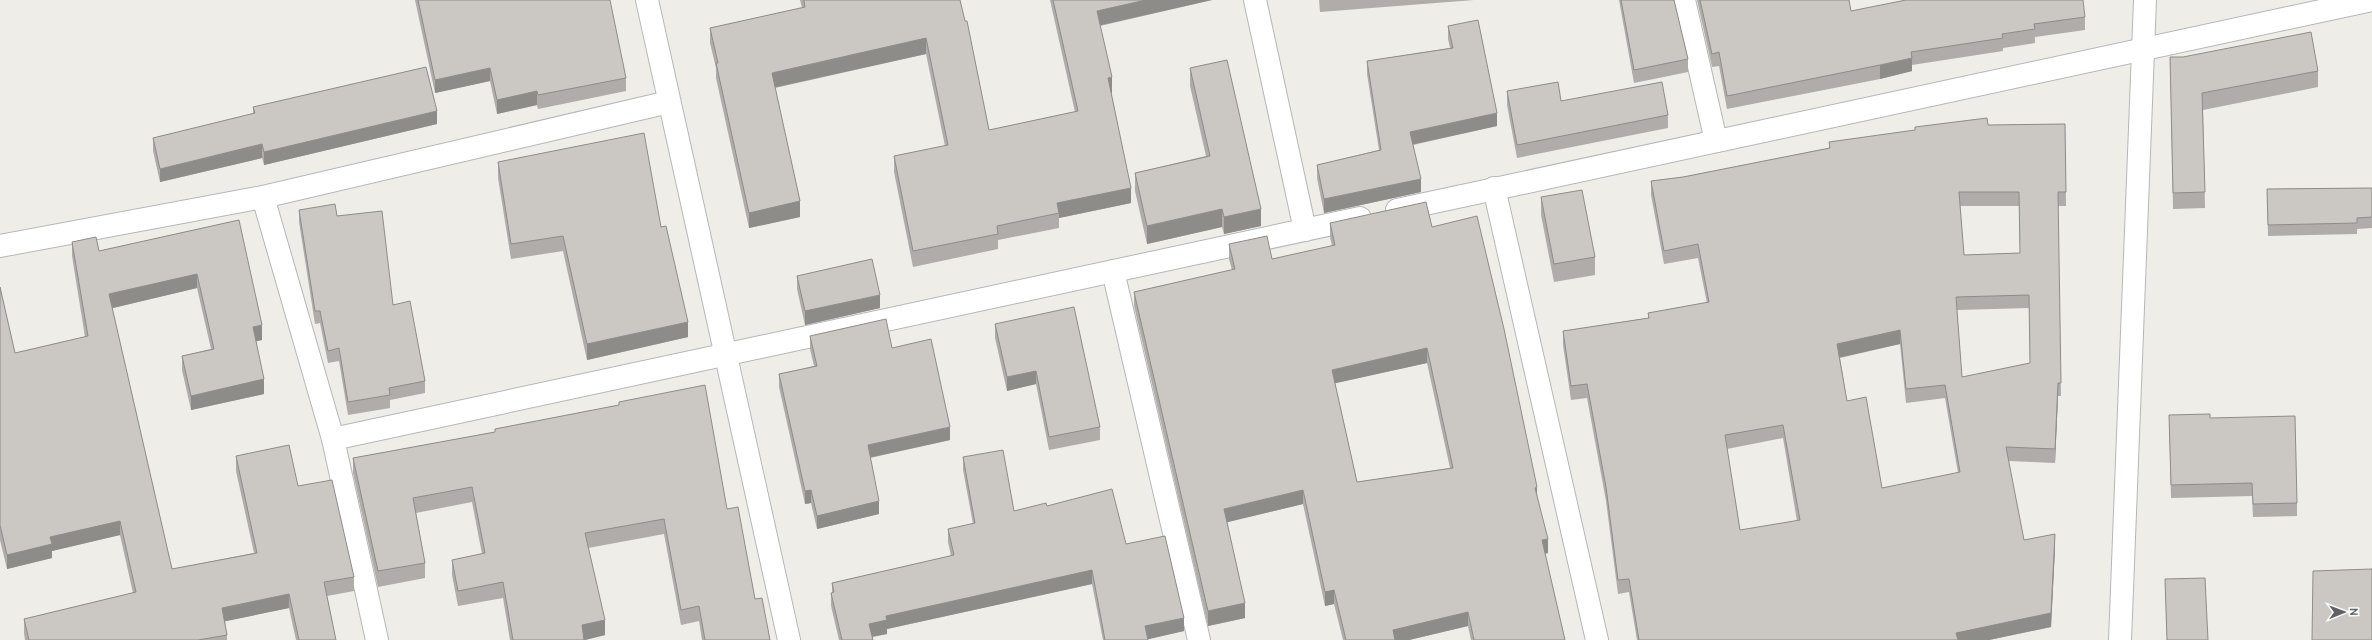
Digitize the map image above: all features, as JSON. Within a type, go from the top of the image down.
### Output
[{"type":"street","points":[[647,0],[668,102],[789,640]]},
{"type":"street","points":[[1255,0],[1306,230]]},
{"type":"street","points":[[1684,0],[1716,142]]},
{"type":"street","points":[[2120,640],[2145,0]]},
{"type":"street","points":[[333,439],[2372,0]]},
{"type":"street","points":[[0,246],[263,197],[668,102]]},
{"type":"street","points":[[1494,188],[1597,640]]},
{"type":"street","points":[[263,197],[333,439],[377,640]]},
{"type":"street","points":[[1113,271],[1199,640]]},
{"type":"building","points":[[418,0],[610,0],[626,78],[538,95],[537,91],[497,100],[490,68],[435,80]]},
{"type":"building","points":[[804,0],[960,0],[965,21],[967,21],[989,130],[1078,111],[1053,0],[1146,0],[1097,11],[1112,77],[1108,78],[1131,188],[1057,203],[1059,213],[997,226],[998,234],[913,251],[894,156],[948,145],[926,38],[772,73],[800,201],[749,213],[716,63],[718,63],[710,28],[805,7]]},
{"type":"building","points":[[1621,0],[1674,0],[1688,59],[1634,70]]},
{"type":"building","points":[[1700,0],[1849,0],[1851,11],[1906,0],[2083,0],[2085,17],[2034,24],[2035,29],[2002,34],[2003,38],[1911,52],[1912,58],[1727,96],[1719,52],[1712,54]]},
{"type":"building","points":[[1478,20],[1497,113],[1410,132],[1421,179],[1324,199],[1317,165],[1381,150],[1367,61],[1453,48],[1448,26]]},
{"type":"building","points":[[2311,32],[2318,71],[2202,93],[2205,192],[2173,193],[2170,57],[2183,57]]},
{"type":"building","points":[[1227,60],[1261,209],[1224,217],[1222,209],[1147,226],[1135,173],[1210,156],[1190,68]]},
{"type":"building","points":[[426,67],[437,111],[264,152],[262,144],[160,169],[153,138],[255,113],[253,107]]},
{"type":"building","points":[[1558,82],[1561,101],[1662,82],[1668,115],[1517,145],[1507,91]]},
{"type":"building","points":[[1987,118],[1988,125],[2065,124],[2066,192],[2058,192],[2061,383],[2058,383],[2055,449],[2006,447],[2024,540],[2055,534],[2051,613],[1956,633],[1958,640],[1639,640],[1629,579],[1618,580],[1606,487],[1587,384],[1571,386],[1563,331],[1649,318],[1648,313],[1709,302],[1698,244],[1664,251],[1651,181],[1683,177],[1830,148],[1829,142],[1915,130],[1915,127]],"holes":[[[1959,192],[2019,192],[2020,253],[1964,255]],[[2029,295],[2030,363],[1962,377],[1956,297]],[[1900,330],[1906,389],[1945,385],[1960,472],[1882,488],[1866,397],[1847,401],[1837,344]],[[1783,425],[1800,520],[1740,530],[1725,435]]]},
{"type":"building","points":[[644,133],[661,227],[666,226],[688,322],[587,344],[563,236],[511,244],[498,162]]},
{"type":"building","points":[[2372,188],[2372,217],[2357,218],[2357,223],[2268,225],[2267,189]]},
{"type":"building","points":[[1582,190],[1595,257],[1554,264],[1541,197]]},
{"type":"building","points":[[1426,202],[1432,227],[1477,216],[1504,329],[1537,487],[1535,488],[1548,539],[1542,540],[1565,640],[1474,640],[1468,612],[1393,630],[1395,640],[1346,640],[1334,590],[1325,592],[1303,490],[1224,509],[1245,603],[1208,611],[1134,292],[1235,269],[1229,244],[1267,236],[1272,259],[1335,245],[1330,223]],"holes":[[[1427,348],[1453,468],[1357,482],[1332,370]]]},
{"type":"building","points":[[335,204],[337,216],[382,211],[393,305],[410,301],[425,381],[389,388],[390,395],[348,402],[339,348],[328,351],[320,311],[315,311],[299,210]]},
{"type":"building","points":[[239,220],[262,325],[253,327],[264,379],[191,396],[182,356],[214,349],[197,274],[109,294],[172,569],[257,553],[236,456],[289,445],[298,486],[332,480],[354,577],[324,582],[336,640],[299,640],[289,594],[222,608],[227,635],[198,640],[29,640],[24,619],[136,592],[120,521],[50,537],[52,544],[7,555],[0,525],[0,287],[15,353],[88,336],[72,242],[96,237],[99,251]]},
{"type":"building","points":[[872,259],[880,295],[805,311],[797,276]]},
{"type":"building","points":[[1074,307],[1100,427],[1049,437],[1036,371],[1007,377],[995,324]]},
{"type":"building","points":[[886,319],[892,348],[931,339],[950,427],[868,445],[879,501],[817,516],[811,490],[805,491],[779,374],[817,366],[810,336]]},
{"type":"building","points":[[705,385],[727,509],[738,507],[755,599],[762,598],[770,640],[705,640],[699,606],[681,610],[664,519],[585,533],[605,620],[582,625],[584,640],[513,640],[503,582],[458,591],[452,560],[485,553],[472,487],[413,498],[425,563],[378,571],[353,458],[495,432],[495,429],[619,405],[619,402]]},
{"type":"building","points":[[2210,414],[2210,418],[2295,416],[2297,503],[2253,504],[2252,483],[2171,485],[2169,415]]},
{"type":"building","points":[[1003,450],[1014,511],[1046,503],[1047,506],[1112,489],[1126,544],[1165,536],[1184,618],[1145,626],[1148,640],[1105,640],[1092,570],[886,616],[887,620],[869,624],[873,640],[842,640],[831,593],[834,592],[832,583],[954,555],[948,529],[975,523],[963,457]]},
{"type":"building","points":[[2372,569],[2372,640],[2312,640],[2313,571]]},
{"type":"building","points":[[2205,578],[2208,640],[2167,640],[2165,579]]}]
